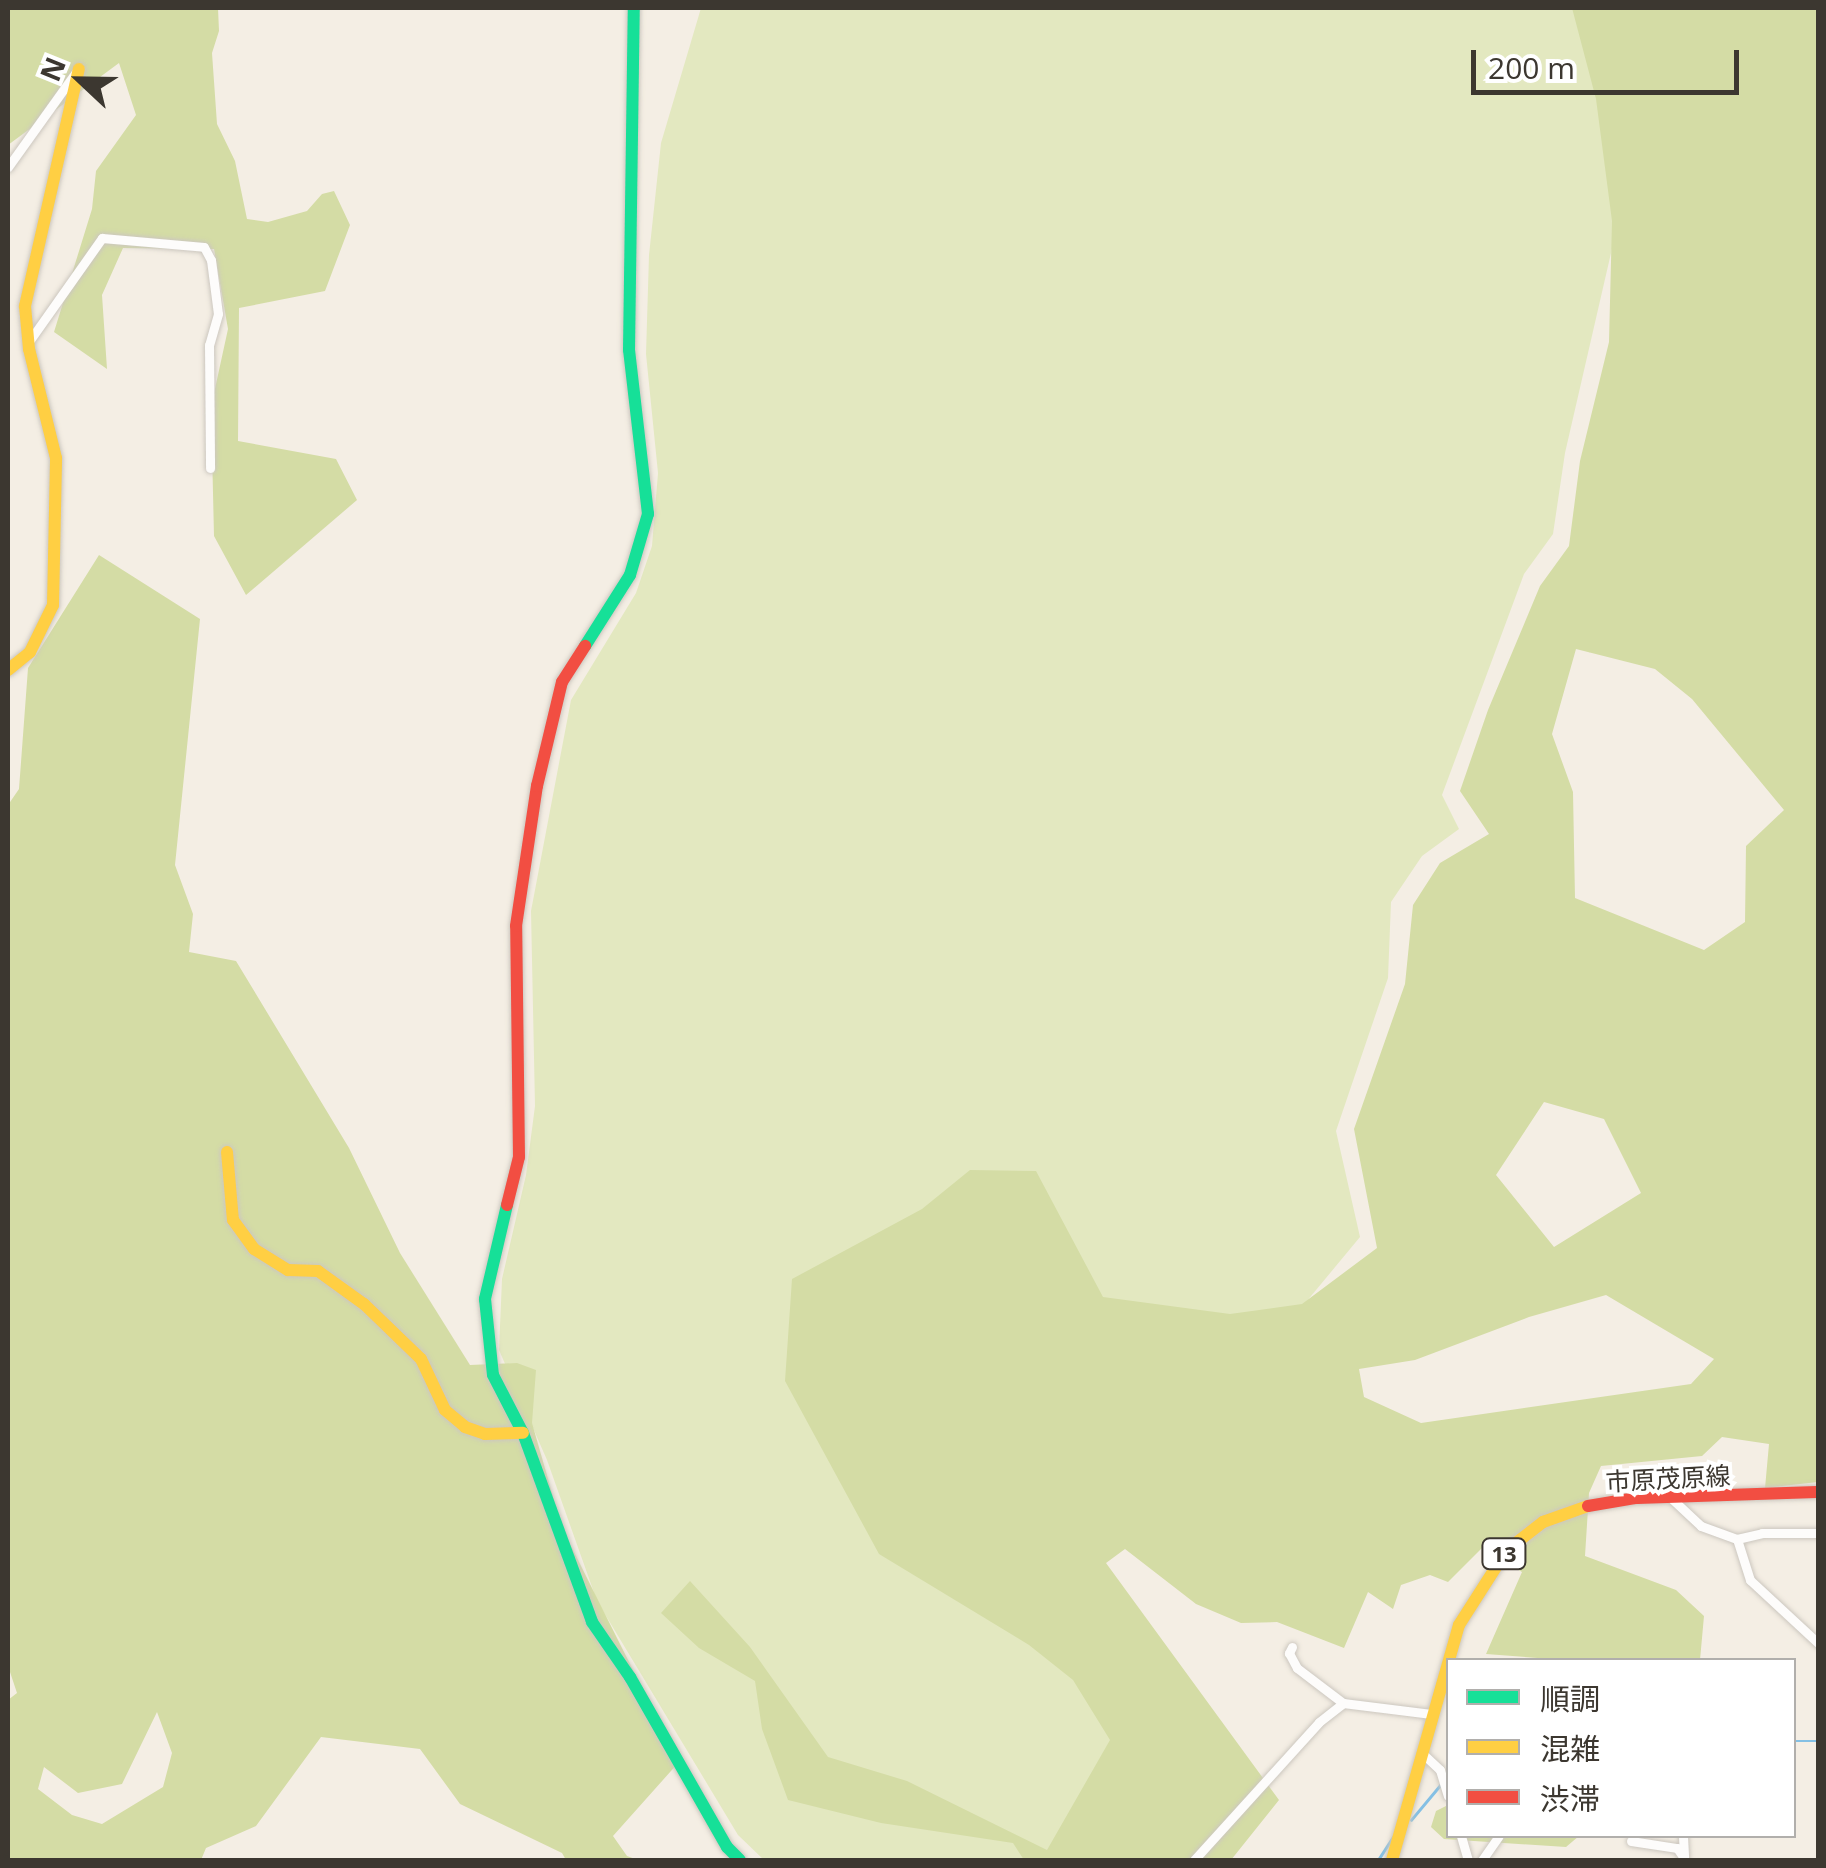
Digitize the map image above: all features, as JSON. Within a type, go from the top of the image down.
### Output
[{"type":"street","points":[[634,8],[629,350],[648,514],[630,575],[576,655],[555,703],[536,786],[516,926],[519,1157],[485,1299],[493,1375],[523,1434],[592,1622],[630,1677],[726,1847],[740,1860]]},
{"type":"street","points":[[8,167],[79,69]]},
{"type":"street","points":[[8,670],[30,652],[53,606],[56,458],[25,306],[79,69]]},
{"type":"street","points":[[30,340],[102,238],[204,247],[211,260],[218,314],[208,344],[210,468]]},
{"type":"street","points":[[227,1152],[233,1220],[254,1249],[288,1270],[318,1271],[353,1295],[420,1358],[445,1410],[466,1427],[486,1434],[523,1434]]},
{"type":"street","name":"市原茂原線","points":[[1450,1658],[1468,1605],[1508,1550],[1543,1522],[1582,1507],[1670,1497],[1818,1492]]},
{"type":"street","points":[[1670,1497],[1700,1526],[1738,1539],[1762,1534],[1818,1533]]},
{"type":"street","points":[[1738,1539],[1750,1580],[1766,1599],[1798,1620],[1818,1642]]},
{"type":"street","points":[[1292,1647],[1289,1653],[1298,1668],[1344,1703],[1431,1714]]},
{"type":"street","name":"市原茂原線","points":[[1392,1860],[1446,1670]]},
{"type":"street","points":[[1194,1860],[1319,1722],[1344,1703]]},
{"type":"street","points":[[1423,1754],[1440,1770],[1446,1790]]},
{"type":"street","points":[[1482,1860],[1498,1838]]},
{"type":"street","points":[[1631,1840],[1677,1848],[1684,1859]]},
{"type":"green space","points":[[8,8],[218,8],[219,31],[212,53],[217,124],[235,161],[247,219],[268,222],[307,211],[322,194],[334,191],[350,225],[325,291],[239,308],[238,441],[336,459],[357,500],[246,595],[214,536],[211,407],[228,329],[214,249],[123,248],[102,295],[107,369],[54,332],[92,209],[96,171],[136,115],[119,63],[8,145]]},
{"type":"green space","points":[[701,8],[1588,8],[1617,227],[1565,453],[1553,534],[1524,574],[1442,795],[1459,829],[1422,856],[1391,902],[1388,978],[1336,1131],[1360,1237],[1141,1501],[1051,1598],[1149,1707],[1054,1860],[764,1860],[738,1835],[597,1601],[547,1460],[499,1350],[502,1279],[526,1175],[535,1106],[531,911],[571,700],[636,593],[652,546],[658,473],[646,354],[649,255],[661,143]]},
{"type":"green space","points":[[1572,8],[1818,8],[1818,1482],[1765,1488],[1769,1444],[1722,1437],[1702,1456],[1601,1466],[1589,1493],[1585,1556],[1676,1590],[1704,1616],[1700,1658],[1538,1658],[1486,1654],[1522,1572],[1482,1548],[1448,1582],[1430,1575],[1401,1585],[1393,1609],[1368,1592],[1344,1648],[1277,1622],[1241,1623],[1196,1604],[1125,1549],[1106,1563],[1279,1800],[1231,1860],[1024,1860],[1013,1843],[881,1823],[788,1800],[762,1729],[755,1681],[699,1648],[661,1613],[690,1581],[750,1647],[828,1757],[907,1781],[1047,1850],[1110,1740],[1073,1680],[1029,1645],[879,1554],[785,1381],[792,1279],[922,1209],[970,1170],[1036,1171],[1103,1297],[1230,1314],[1302,1304],[1377,1248],[1354,1129],[1405,984],[1413,905],[1440,863],[1489,834],[1460,791],[1488,710],[1540,586],[1569,546],[1580,461],[1609,342],[1612,221],[1596,99]],"holes":[[[1576,649],[1655,669],[1692,699],[1784,810],[1746,846],[1745,922],[1704,950],[1575,898],[1573,792],[1552,734]],[[1544,1102],[1604,1119],[1641,1193],[1554,1247],[1496,1175]],[[1606,1295],[1714,1359],[1691,1384],[1421,1423],[1364,1397],[1359,1369],[1415,1360],[1529,1317]]]},
{"type":"green space","points":[[99,555],[200,619],[175,865],[193,914],[189,952],[236,961],[349,1148],[400,1253],[470,1365],[517,1363],[536,1370],[532,1423],[562,1528],[679,1762],[613,1836],[627,1856],[638,1860],[566,1860],[562,1853],[460,1804],[420,1749],[321,1737],[256,1826],[206,1848],[201,1860],[8,1860],[8,1700],[17,1693],[8,1666],[8,805],[19,789],[28,668]],"holes":[[[157,1712],[172,1753],[163,1787],[102,1824],[72,1815],[38,1789],[44,1767],[78,1793],[122,1784]]]},
{"type":"green space","points":[[1446,1806],[1446,1838],[1577,1838],[1566,1847],[1444,1839],[1431,1827],[1436,1811]]},
{"type":"waterway","points":[[1796,1741],[1818,1741]]},
{"type":"waterway","points":[[1411,1820],[1441,1784]]},
{"type":"waterway","points":[[1378,1860],[1394,1835]]},
{"type":"traffic: fast","points":[[585,646],[630,575],[648,514],[629,350],[634,8]]},
{"type":"traffic: fast","points":[[507,1205],[485,1299],[493,1375],[523,1433],[592,1622],[630,1677],[727,1847],[740,1860]]},
{"type":"traffic: slow","points":[[8,670],[30,652],[53,605],[56,458],[29,349],[25,306],[79,69]]},
{"type":"traffic: slow","points":[[227,1152],[233,1220],[254,1249],[288,1270],[318,1271],[364,1304],[421,1359],[445,1410],[465,1427],[485,1434],[523,1433]]},
{"type":"traffic: slow","points":[[1450,1658],[1459,1625],[1507,1550],[1543,1522],[1588,1506]]},
{"type":"traffic: slow","points":[[1392,1860],[1446,1671]]},
{"type":"traffic: jam","points":[[507,1205],[519,1157],[516,926],[537,786],[562,682],[585,646]]},
{"type":"traffic: jam","points":[[1588,1506],[1636,1498],[1818,1492]]}]
